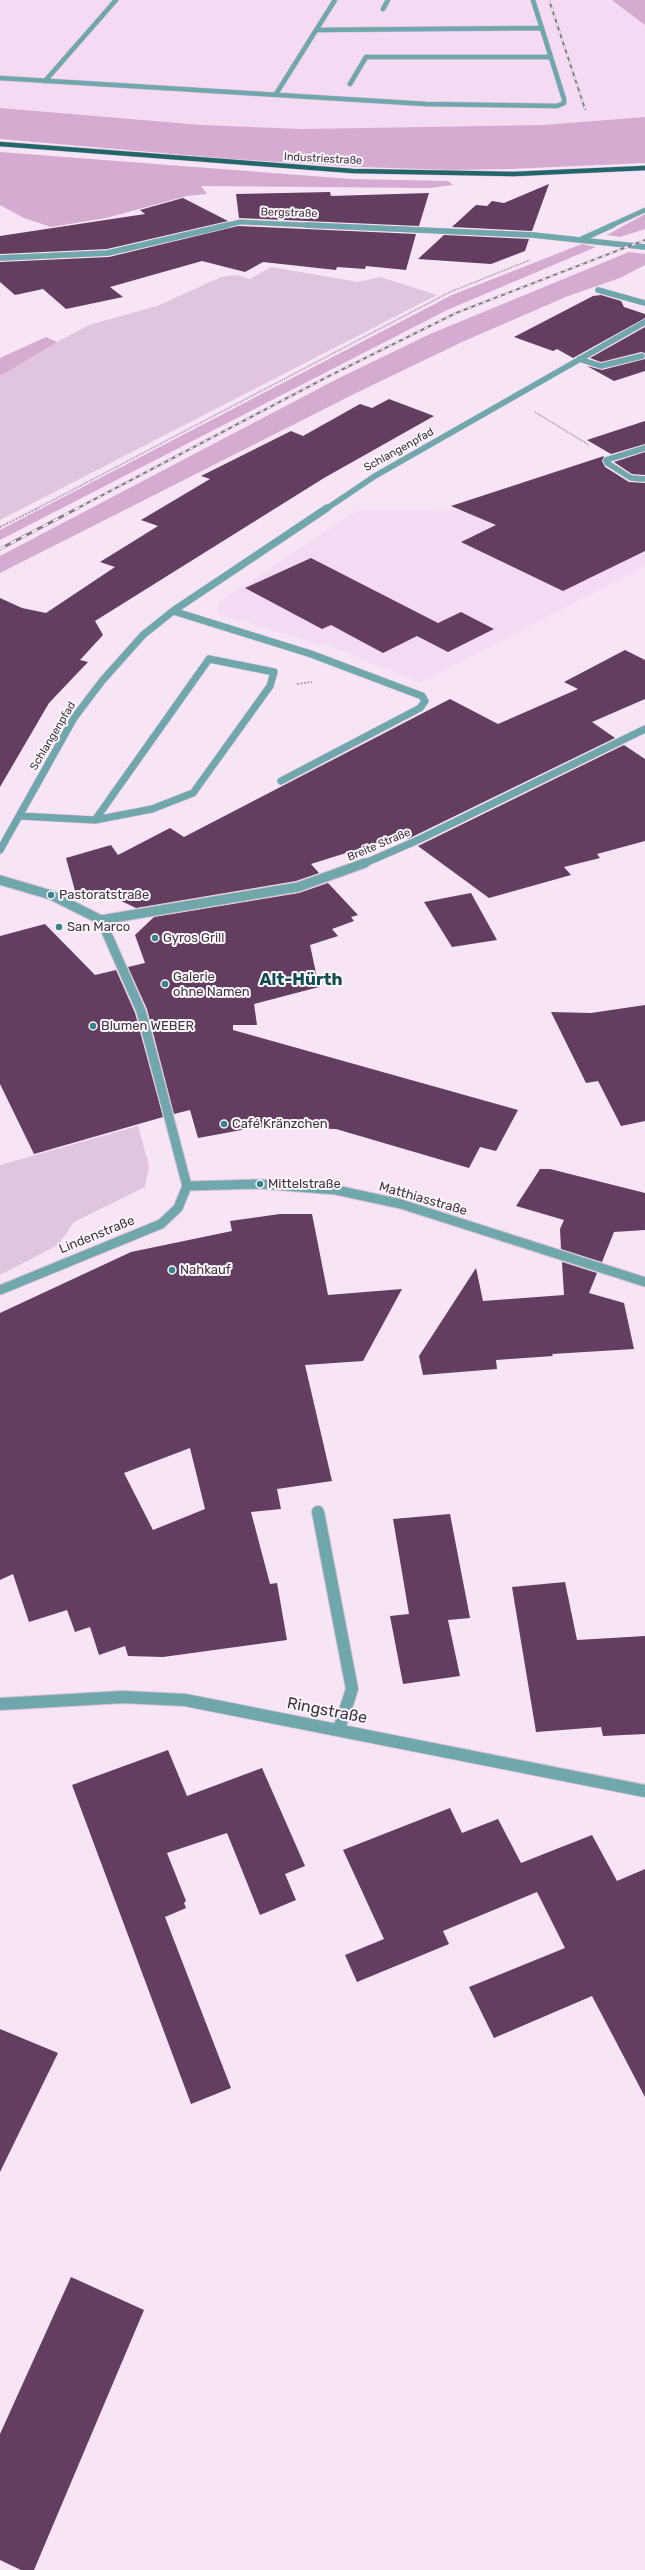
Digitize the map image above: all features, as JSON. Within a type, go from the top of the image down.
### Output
[{"type":"main road","name":"Industriestraße","points":[[0,144],[361,171],[514,174],[645,168]]},
{"type":"street","points":[[45,81],[116,0]]},
{"type":"street","points":[[276,94],[335,0]]},
{"type":"street","points":[[384,9],[388,0]]},
{"type":"street","points":[[0,78],[474,106],[557,106],[564,103],[564,99],[533,0]]},
{"type":"street","points":[[316,30],[542,28]]},
{"type":"street","points":[[350,84],[366,57],[551,57]]},
{"type":"street","name":"Bergstraße","points":[[581,240],[645,210]]},
{"type":"street","name":"Bergstraße","points":[[0,258],[108,253],[240,222],[581,240],[645,247]]},
{"type":"street","points":[[598,290],[645,303]]},
{"type":"street","name":"Schlangenpfad","points":[[0,850],[79,712],[102,681],[143,635],[172,611],[375,476],[485,416],[579,359],[645,322]]},
{"type":"street","points":[[579,359],[602,366],[642,356]]},
{"type":"street","points":[[645,448],[606,460],[607,463],[631,478],[640,480],[645,479]]},
{"type":"street","points":[[172,611],[311,654],[422,696],[425,701],[420,708],[281,780]]},
{"type":"street","points":[[20,816],[95,820],[152,809],[193,792],[270,686],[274,672],[209,659],[95,820]]},
{"type":"street","name":"Breite Straße","points":[[101,920],[298,887],[349,870],[418,840],[645,729]]},
{"type":"street","points":[[0,880],[51,895],[101,920],[141,1011],[187,1186]]},
{"type":"street","name":"Matthiasstraße","points":[[187,1186],[260,1184],[321,1189],[401,1204],[645,1282]]},
{"type":"street","name":"Lindenstraße","points":[[0,1290],[98,1248],[161,1224],[178,1208],[187,1186]]},
{"type":"street","points":[[318,1512],[352,1690],[339,1729]]},
{"type":"street","name":"Ringstraße","points":[[0,1704],[123,1697],[185,1700],[339,1729],[645,1791]]},
{"type":"path","points":[[0,527],[443,296],[537,257]]},
{"type":"path","points":[[535,412],[583,442]]},
{"type":"shaded area","points":[[0,0],[612,0],[645,25],[645,117],[543,125],[302,129],[202,125],[0,108]]},
{"type":"shaded area","points":[[612,0],[645,0],[645,25],[613,1]]},
{"type":"shaded area","points":[[0,108],[202,125],[302,129],[543,125],[645,117],[645,163],[451,170],[361,167],[232,159],[0,139]]},
{"type":"shaded area","points":[[0,152],[351,179],[448,181],[453,185],[430,188],[201,186],[207,194],[187,196],[106,218],[51,227],[24,218],[0,205]]},
{"type":"shaded area","points":[[645,214],[645,229],[620,237],[607,235]]},
{"type":"shaded area","points":[[582,244],[596,247],[447,310],[0,540],[0,530],[452,295]]},
{"type":"shaded area","points":[[629,252],[645,254],[645,265],[620,278],[568,296],[462,342],[354,394],[0,573],[0,556],[337,379],[430,334]]},
{"type":"shaded area","points":[[271,267],[358,282],[380,277],[437,295],[0,520],[0,376],[21,361],[89,325],[157,306],[221,277],[236,275],[250,279]]},
{"type":"shaded area","points":[[46,337],[57,342],[0,376],[0,358]]},
{"type":"shaded area","points":[[503,492],[645,553],[645,566],[420,683],[343,651],[219,614],[217,607],[221,601],[358,510],[469,511]]},
{"type":"shaded area","points":[[138,1126],[149,1166],[145,1187],[74,1222],[58,1245],[0,1275],[0,1165]]},
{"type":"building","points":[[549,184],[532,231],[452,227],[476,205],[487,206],[492,201],[504,203]]},
{"type":"building","points":[[330,192],[331,196],[429,193],[419,226],[239,218],[236,194]]},
{"type":"building","points":[[183,198],[228,221],[107,249],[0,254],[0,236],[145,214],[140,210]]},
{"type":"building","points":[[238,226],[416,234],[406,270],[366,266],[365,269],[337,267],[336,270],[263,262],[245,272],[202,261],[110,287],[123,297],[66,309],[43,289],[15,295],[0,282],[0,262],[109,257]]},
{"type":"building","points":[[444,235],[529,239],[525,251],[491,264],[418,259]]},
{"type":"building","points":[[601,295],[621,301],[624,307],[645,314],[645,318],[573,358],[557,349],[553,351],[514,337],[593,296]]},
{"type":"building","points":[[645,327],[645,353],[641,352],[601,362],[590,358]]},
{"type":"building","points":[[645,359],[645,371],[614,381],[587,366],[602,370]]},
{"type":"building","points":[[389,399],[434,416],[324,478],[95,621],[103,635],[80,660],[88,662],[49,703],[0,787],[0,598],[22,608],[46,613],[115,567],[100,562],[158,526],[141,520],[210,479],[201,476],[291,431],[303,436],[360,404],[372,408]]},
{"type":"building","points":[[645,421],[645,444],[611,454],[587,440]]},
{"type":"building","points":[[645,452],[645,475],[632,474],[614,462]]},
{"type":"building","points":[[604,456],[602,461],[605,467],[629,482],[645,483],[645,551],[563,591],[461,542],[496,525],[451,506]]},
{"type":"building","points":[[311,558],[438,623],[461,612],[494,629],[448,652],[417,636],[383,653],[331,625],[322,629],[245,588]]},
{"type":"building","points":[[625,650],[645,660],[645,699],[592,722],[615,738],[408,839],[403,835],[311,864],[319,873],[296,881],[136,908],[100,891],[77,898],[66,858],[111,845],[118,855],[170,828],[184,837],[450,699],[498,724],[578,689],[564,682]]},
{"type":"building","points":[[624,745],[645,759],[645,841],[597,854],[600,858],[564,867],[571,875],[489,898],[418,846]]},
{"type":"building","points":[[328,883],[358,915],[351,917],[354,921],[332,929],[338,936],[310,945],[319,987],[254,1004],[257,1025],[233,1025],[233,1030],[518,1110],[496,1151],[480,1147],[469,1168],[336,1129],[258,1127],[198,1138],[190,1110],[174,1114],[147,1009],[128,967],[145,963],[135,935],[154,917],[299,893]]},
{"type":"building","points":[[471,893],[497,940],[452,947],[424,902]]},
{"type":"building","points":[[45,924],[95,975],[116,970],[135,1013],[163,1117],[34,1154],[0,1084],[0,936]]},
{"type":"building","points":[[645,1005],[645,1121],[621,1126],[598,1081],[586,1083],[551,1012],[591,1013]]},
{"type":"building","points":[[540,1169],[550,1169],[645,1193],[645,1230],[614,1232],[602,1262],[561,1249],[560,1229],[564,1220],[516,1206]]},
{"type":"building","points":[[280,1214],[312,1214],[328,1295],[402,1289],[363,1361],[305,1365],[332,1481],[277,1489],[281,1509],[251,1512],[270,1584],[277,1583],[287,1640],[163,1657],[128,1656],[125,1646],[99,1655],[90,1627],[75,1632],[67,1610],[29,1622],[13,1574],[0,1580],[0,1313],[131,1252],[232,1231],[230,1221]],"holes":[[[190,1448],[205,1509],[153,1530],[124,1473]]]},
{"type":"building","points":[[562,1262],[597,1273],[589,1293],[624,1303],[634,1349],[552,1354],[553,1356],[496,1360],[497,1369],[423,1375],[419,1356],[476,1268],[483,1301],[564,1295]]},
{"type":"building","points":[[450,1514],[470,1618],[448,1620],[460,1676],[403,1684],[390,1616],[409,1614],[393,1519]]},
{"type":"building","points":[[565,1582],[577,1640],[645,1636],[645,1734],[603,1736],[601,1727],[536,1732],[512,1587]]},
{"type":"building","points":[[168,1750],[187,1796],[262,1768],[305,1866],[285,1874],[296,1900],[260,1915],[227,1833],[167,1853],[186,1901],[184,1903],[186,1908],[165,1917],[231,2088],[191,2104],[72,1785]]},
{"type":"building","points":[[450,1808],[462,1833],[498,1819],[521,1863],[592,1835],[617,1881],[645,1869],[645,2097],[592,1996],[494,2038],[469,1987],[565,1948],[537,1892],[443,1931],[449,1944],[357,1982],[345,1955],[384,1939],[343,1850]]},
{"type":"building","points":[[0,2029],[58,2053],[0,2172]]},
{"type":"building","points":[[71,2277],[144,2310],[34,2570],[21,2570],[0,2560],[0,2434]]},
{"type":"railway","points":[[549,0],[585,109]]},
{"type":"railway","points":[[76,509],[327,377],[456,313],[645,240]]},
{"type":"railway","points":[[0,549],[78,508]]},
{"type":"place","name":"Pastoratstraße","points":[[51,895]]},
{"type":"place","name":"San Marco","points":[[59,927]]},
{"type":"place","name":"Gyros Grill","points":[[155,938]]},
{"type":"place","name":"Galerie ohne Namen","points":[[165,984]]},
{"type":"place","name":"Blumen WEBER","points":[[93,1026]]},
{"type":"place","name":"Café Kränzchen","points":[[224,1124]]},
{"type":"place","name":"Mittelstraße","points":[[260,1184]]},
{"type":"place","name":"Nahkauf","points":[[172,1270]]},
{"type":"district","name":"Alt-Hürth","points":[[301,980]]}]
